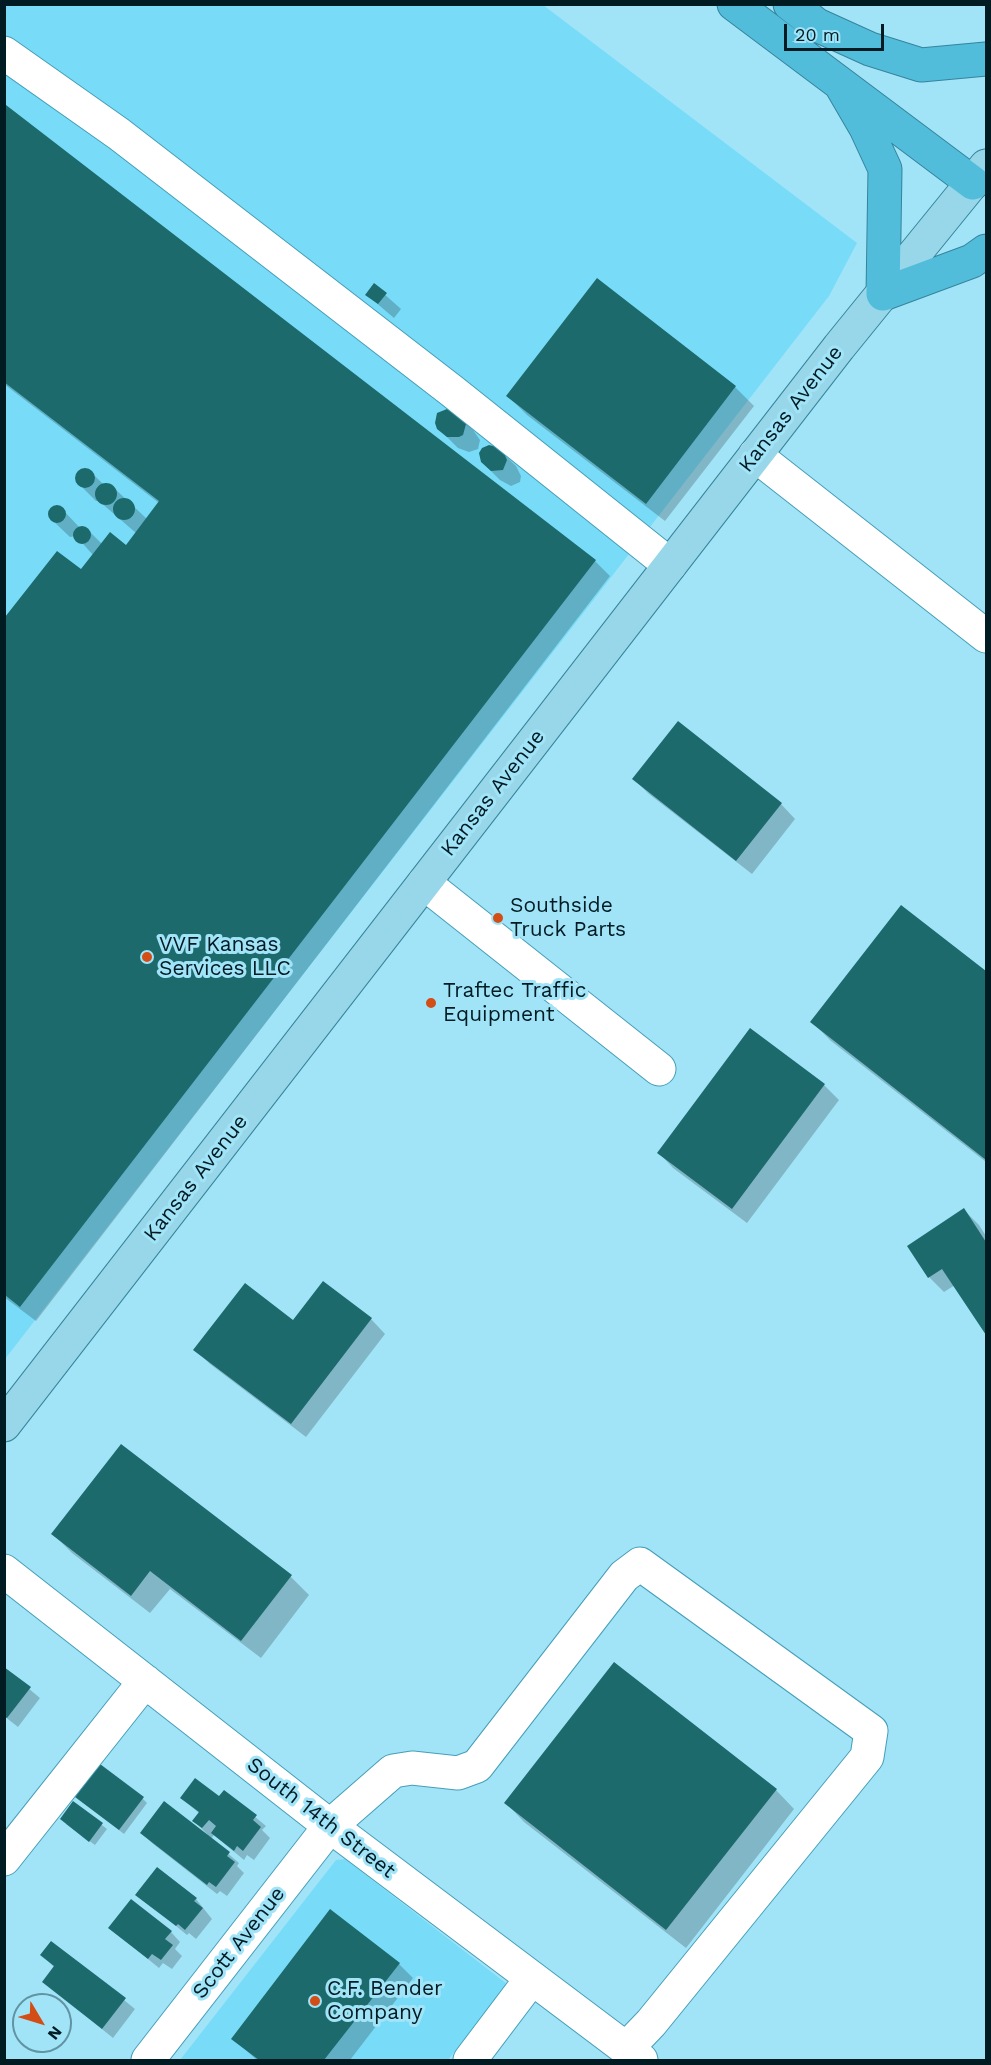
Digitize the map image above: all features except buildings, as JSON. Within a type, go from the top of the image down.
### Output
[{"type":"highway","points":[[734,4],[841,85],[980,174]]},
{"type":"highway","points":[[790,4],[817,26],[870,50],[921,65],[987,58]]},
{"type":"highway","points":[[841,85],[866,128],[885,169],[883,294],[972,261],[987,251]]},
{"type":"main road","name":"Kansas Avenue","points":[[4,1425],[755,455],[980,174]]},
{"type":"street","points":[[4,53],[128,141],[452,391],[670,565]]},
{"type":"street","points":[[755,455],[987,636]]},
{"type":"street","points":[[424,883],[659,1068]]},
{"type":"street","name":"Scott Avenue","points":[[148,2061],[330,1826],[393,1771],[412,1768],[458,1773],[477,1766],[624,1576],[640,1564],[872,1731],[867,1756],[651,2023],[634,2055]]},
{"type":"street","name":"South 14th Street","points":[[4,1571],[330,1826],[634,2055]]},
{"type":"street","points":[[4,1859],[145,1681]]},
{"type":"street","points":[[470,2061],[532,1978]]},
{"type":"shaded area","points":[[5,5],[543,5],[857,243],[829,296],[5,1359]]},
{"type":"shaded area","points":[[345,1859],[507,1984],[448,2060],[180,2060],[336,1860]]},
{"type":"place","name":"Southside Truck Parts","points":[[498,918]]},
{"type":"place","name":"VVF Kansas Services LLC","points":[[147,957]]},
{"type":"place","name":"Traftec Traffic Equipment","points":[[431,1003]]},
{"type":"place","name":"C.F. Bender Company","points":[[315,2001]]}]
